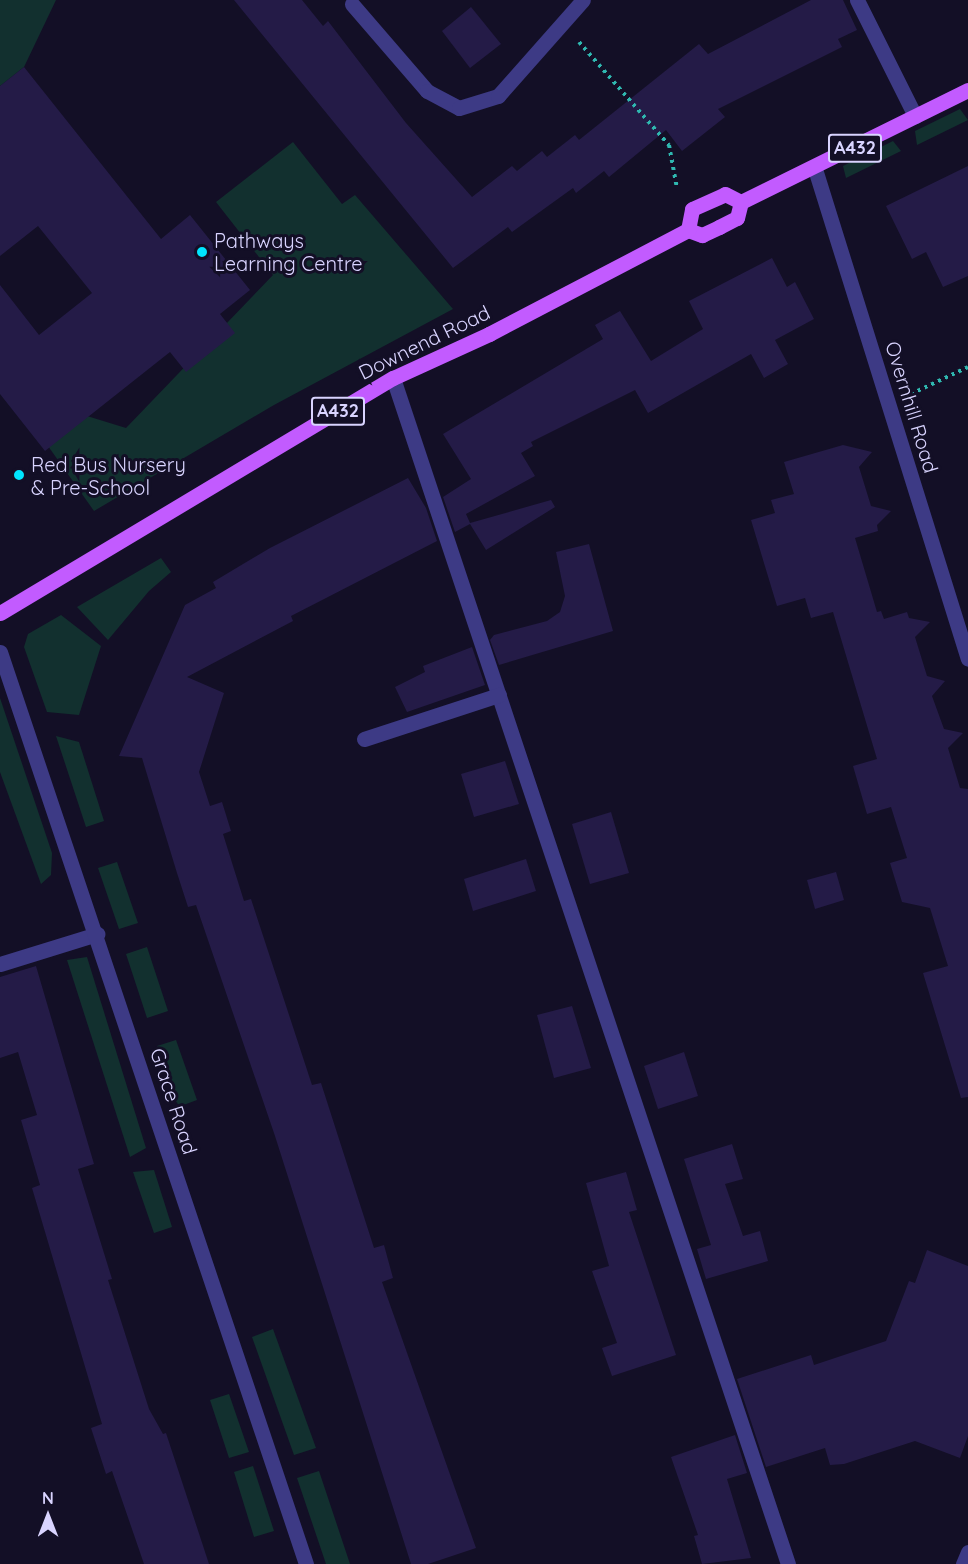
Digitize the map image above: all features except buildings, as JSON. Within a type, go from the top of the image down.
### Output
[{"type":"main road","name":"A432","points":[[688,230],[692,210],[725,194],[741,202],[815,169],[968,90]]},
{"type":"main road","name":"Downend Road","points":[[0,613],[393,378],[489,334],[688,230],[702,235],[728,223],[737,218],[741,202]]},
{"type":"street","points":[[352,4],[428,91],[459,108],[498,96],[565,26],[583,0]]},
{"type":"street","points":[[857,0],[915,116]]},
{"type":"street","name":"Overnhill Road","points":[[815,169],[968,658]]},
{"type":"street","points":[[393,378],[788,1564]]},
{"type":"street","name":"Grace Road","points":[[0,652],[97,934],[306,1564]]},
{"type":"street","points":[[364,740],[499,695]]},
{"type":"street","points":[[0,964],[97,934]]},
{"type":"street","points":[[963,1564],[968,1552]]},
{"type":"path","points":[[565,26],[669,145],[673,181]]},
{"type":"path","points":[[889,405],[968,367]]},
{"type":"green space","points":[[0,0],[56,0],[24,67],[0,86]]},
{"type":"green space","points":[[960,109],[968,120],[917,145],[915,131]]},
{"type":"green space","points":[[893,141],[901,151],[846,178],[843,166]]},
{"type":"green space","points":[[293,142],[342,204],[355,195],[453,309],[274,405],[94,511],[48,446],[87,416],[126,428],[273,275],[216,202]]},
{"type":"green space","points":[[161,558],[171,572],[149,591],[108,640],[77,607]]},
{"type":"green space","points":[[61,615],[101,646],[79,715],[47,712],[24,647],[28,634]]},
{"type":"green space","points":[[0,698],[52,853],[51,875],[41,884],[0,772]]},
{"type":"green space","points":[[56,736],[79,742],[104,821],[86,827]]},
{"type":"green space","points":[[117,862],[138,923],[119,929],[98,868]]},
{"type":"green space","points":[[147,947],[168,1011],[147,1018],[126,954]]},
{"type":"green space","points":[[87,957],[146,1148],[130,1157],[67,960]]},
{"type":"green space","points":[[176,1040],[197,1100],[178,1107],[157,1046]]},
{"type":"green space","points":[[154,1170],[172,1227],[154,1233],[133,1172]]},
{"type":"green space","points":[[273,1329],[316,1448],[294,1455],[252,1337]]},
{"type":"green space","points":[[229,1394],[249,1452],[229,1458],[210,1400]]},
{"type":"green space","points":[[253,1466],[274,1531],[254,1537],[234,1472]]},
{"type":"green space","points":[[319,1471],[350,1564],[326,1564],[297,1478]]},
{"type":"place","name":"Pathways Learning Centre","points":[[202,252]]},
{"type":"place","name":"Red Bus Nursery & Pre-School","points":[[19,475]]}]
